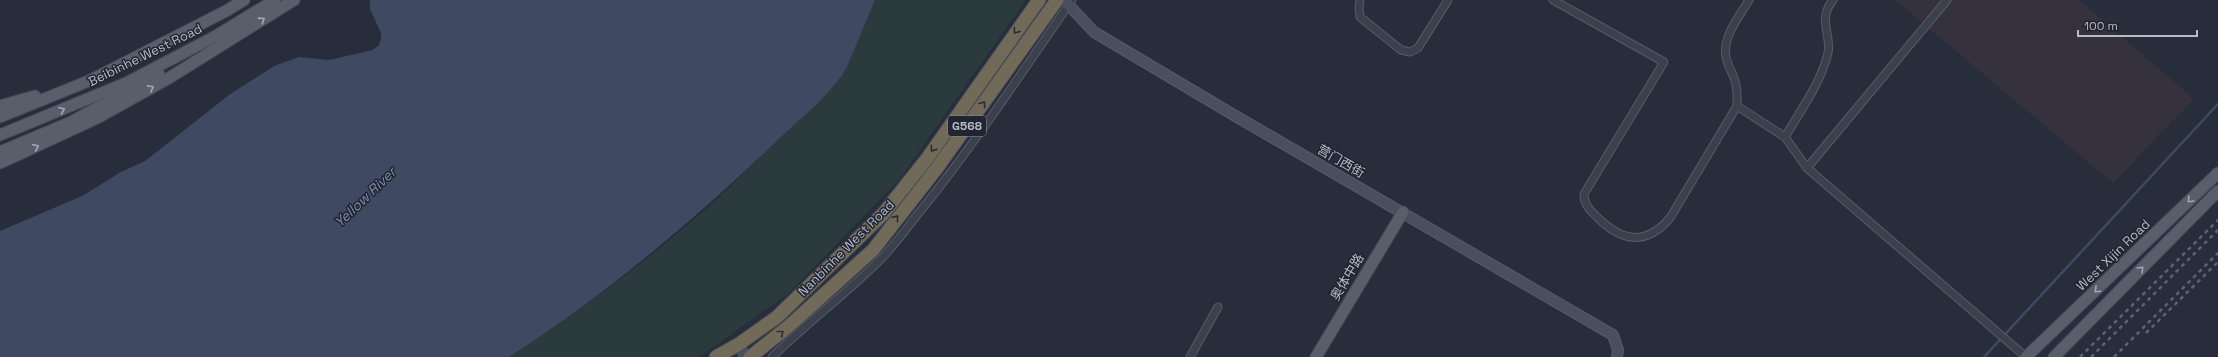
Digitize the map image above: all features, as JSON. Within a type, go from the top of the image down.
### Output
[{"type":"highway","name":"Nanbinhe West Road","points":[[716,357],[739,344],[777,317],[882,214],[926,160],[1039,0]]},
{"type":"highway","name":"Nanbinhe West Road","points":[[750,357],[789,326],[873,250],[1066,1]]},
{"type":"main road","name":"Beibinhe West Road","points":[[0,117],[91,80],[218,16],[244,0]]},
{"type":"main road","name":"Beibinhe West Road","points":[[0,135],[126,83],[214,37],[275,0]]},
{"type":"main road","points":[[0,163],[99,117],[169,78],[294,0]]},
{"type":"main road","points":[[218,16],[226,29]]},
{"type":"main road","points":[[0,152],[71,122],[167,70],[214,37]]},
{"type":"main road","points":[[0,106],[91,80]]},
{"type":"main road","name":"West Xijin Road","points":[[2026,357],[2218,173]]},
{"type":"main road","points":[[2054,357],[2218,191]]},
{"type":"main road","name":"奥体中路","points":[[1316,357],[1403,212]]},
{"type":"street","points":[[1360,0],[1360,17],[1401,50],[1410,52],[1418,48],[1448,0]]},
{"type":"street","points":[[1553,0],[1664,62],[1584,194],[1584,200],[1589,209],[1615,232],[1621,236],[1635,238],[1649,235],[1661,228],[1670,218],[1737,106],[1738,92],[1735,79],[1726,56],[1725,46],[1728,35],[1749,0]]},
{"type":"street","points":[[1785,138],[1822,73],[1829,51],[1825,20],[1833,0]]},
{"type":"street","points":[[1807,168],[1947,0]]},
{"type":"street","points":[[772,357],[822,314],[882,257],[899,237],[950,174],[984,127],[1066,1]]},
{"type":"street","name":"营门西街","points":[[1066,1],[1094,32],[1232,114],[1613,334],[1618,350],[1617,357]]},
{"type":"street","points":[[1737,106],[1785,138],[1807,168],[2026,357]]},
{"type":"street","points":[[1190,357],[1218,307]]},
{"type":"street","points":[[739,344],[745,357]]},
{"type":"shaded area","points":[[875,0],[1026,0],[899,180],[788,294],[699,357],[509,357],[616,283],[667,242],[716,200],[816,105],[833,87],[847,67]]},
{"type":"shaded area","points":[[1895,0],[2079,0],[2194,99],[2113,183]]},
{"type":"water","name":"Yellow River","points":[[370,0],[875,0],[847,67],[833,87],[816,105],[682,227],[581,308],[509,357],[0,357],[0,231],[82,196],[121,172],[145,161],[229,95],[274,66],[299,57],[329,60],[373,50],[379,45],[381,33],[370,9]]},
{"type":"waterway","points":[[1984,357],[2218,104]]},
{"type":"railway","points":[[2080,357],[2218,220]]},
{"type":"railway","points":[[2091,357],[2218,230]]},
{"type":"railway","points":[[2114,357],[2218,253]]},
{"type":"railway","points":[[2146,333],[2218,262]]}]
